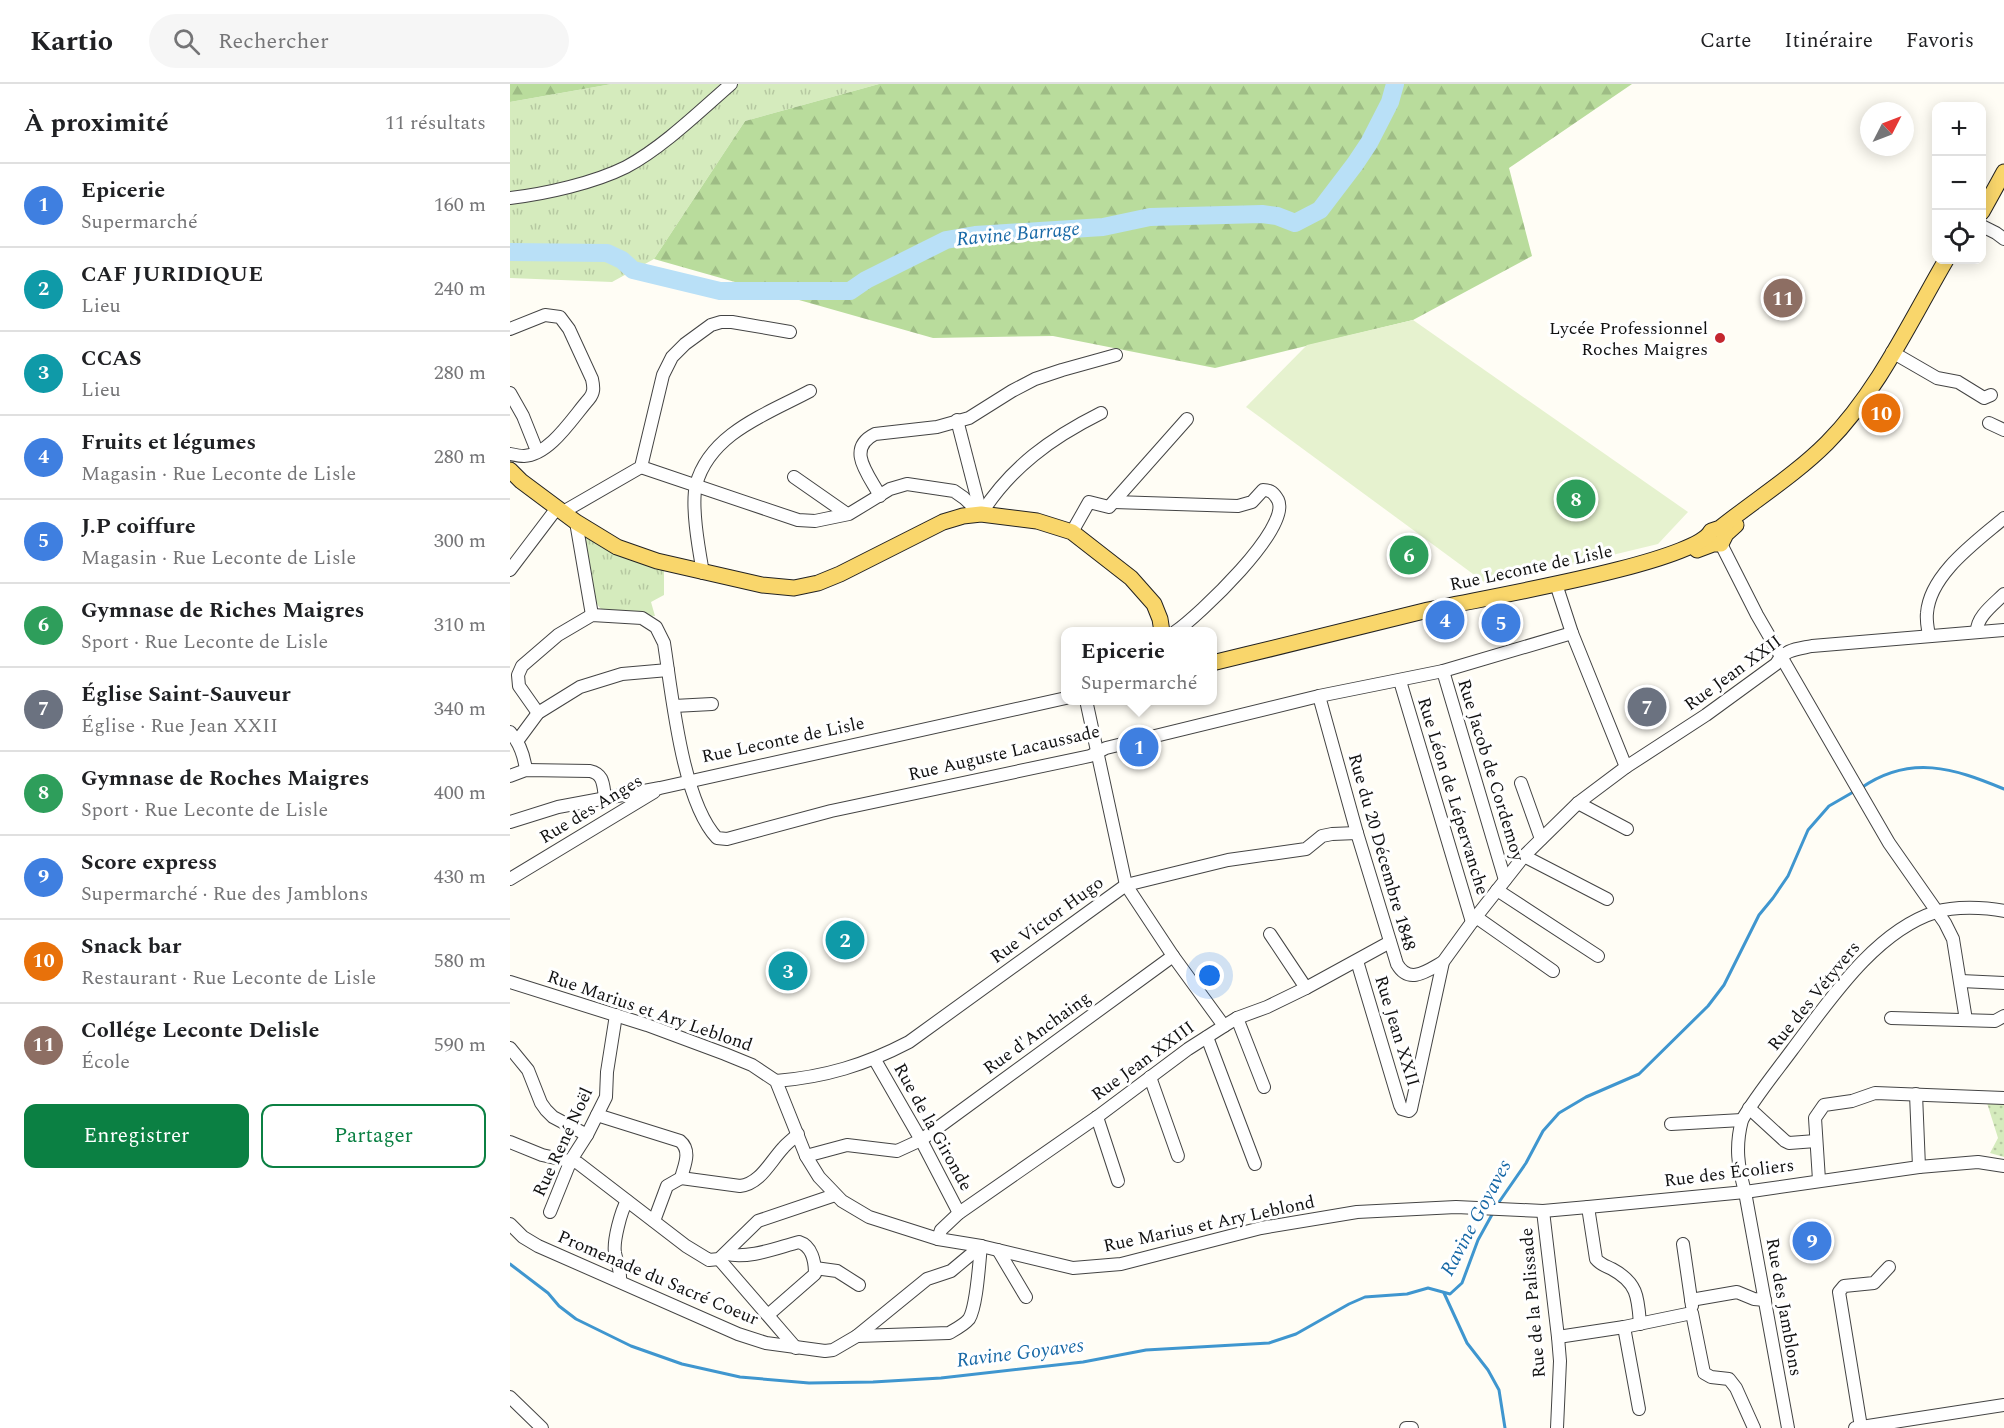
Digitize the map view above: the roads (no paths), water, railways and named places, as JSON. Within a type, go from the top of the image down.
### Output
[{"type":"main road","points":[[1986,190],[2004,161]]},
{"type":"main road","points":[[1983,210],[2004,172]]},
{"type":"main road","name":"Rue Leconte de Lisle","points":[[1895,354],[1944,264]]},
{"type":"main road","name":"Rue Leconte de Lisle","points":[[1217,662],[1427,610],[1556,584],[1648,562],[1717,538],[1831,448],[1856,419],[1951,264]]},
{"type":"main road","points":[[510,470],[515,480],[617,547],[657,561],[762,585],[794,588],[818,583],[943,522],[963,516],[981,514],[1037,521],[1071,532],[1131,578],[1154,604],[1161,627]]},
{"type":"main road","points":[[1154,604],[1155,627]]},
{"type":"street","points":[[510,198],[607,176],[628,166],[731,84]]},
{"type":"street","points":[[1986,228],[2004,239]]},
{"type":"street","points":[[510,330],[545,315],[560,317],[569,329],[592,379],[593,394],[556,438],[537,452],[526,456],[510,454]]},
{"type":"street","points":[[641,467],[663,375],[672,357],[685,344],[711,325],[721,322],[790,332]]},
{"type":"street","points":[[1895,354],[1937,378],[1958,382],[1984,398],[1991,394]]},
{"type":"street","points":[[880,496],[860,459],[859,451],[866,438],[875,434],[937,427],[969,418],[1035,379],[1116,355]]},
{"type":"street","points":[[703,573],[696,530],[696,487],[704,465],[718,445],[740,428],[810,391]]},
{"type":"street","points":[[510,393],[523,416],[537,452]]},
{"type":"street","points":[[981,514],[993,494],[1034,455],[1065,431],[1101,413]]},
{"type":"street","points":[[1071,532],[1089,502],[1109,507],[1187,419]]},
{"type":"street","points":[[957,420],[981,514]]},
{"type":"street","points":[[1989,423],[2004,430]]},
{"type":"street","points":[[510,570],[560,510],[641,467],[798,520],[815,521],[847,514],[898,486],[907,484],[954,491],[981,514]]},
{"type":"street","points":[[794,477],[847,514]]},
{"type":"street","points":[[1114,502],[1238,506],[1251,502],[1263,490],[1269,490],[1275,494],[1280,504],[1278,514],[1264,540],[1242,569],[1202,611],[1181,627]]},
{"type":"street","points":[[1929,636],[1927,614],[1935,585],[1952,565],[2004,518]]},
{"type":"street","points":[[538,713],[519,687],[518,675],[522,666],[558,635],[592,615],[576,522]]},
{"type":"street","points":[[1717,538],[1780,656],[1889,843],[1945,923],[1953,939],[1966,1020]]},
{"type":"street","points":[[1556,584],[1572,633],[1626,767]]},
{"type":"street","points":[[1977,632],[1977,625],[1981,618],[2004,594]]},
{"type":"street","name":"Rue Auguste Lacaussade","points":[[592,615],[642,618],[650,622],[661,634],[688,781],[709,830],[717,838],[727,839],[831,811],[1090,756],[1117,745],[1318,696],[1443,671],[1572,633]]},
{"type":"street","name":"Rue Jean XXII","points":[[1357,961],[1400,1105],[1405,1111],[1411,1109],[1443,962],[1524,856],[1578,803],[1626,767],[1706,715],[1776,664],[1780,656],[1790,650],[1812,646],[2004,630]]},
{"type":"street","points":[[526,770],[524,756],[514,736],[538,713],[580,687],[622,674],[668,669]]},
{"type":"street","name":"Rue Jacob de Cordemoy","points":[[1443,671],[1501,885]]},
{"type":"street","name":"Rue Léon de Lépervanche","points":[[1400,681],[1474,919]]},
{"type":"street","name":"Rue du 20 Décembre 1848","points":[[1318,696],[1397,964],[1400,970],[1407,975],[1414,976],[1443,962]]},
{"type":"street","name":"Rue Leconte de Lisle","points":[[510,822],[558,807],[660,788],[1061,699]]},
{"type":"street","points":[[674,706],[712,704]]},
{"type":"street","points":[[1087,705],[1126,885],[1173,956],[1224,1026]]},
{"type":"street","points":[[510,776],[526,770],[597,772],[601,777],[605,797]]},
{"type":"street","points":[[1521,783],[1541,839]]},
{"type":"street","name":"Rue des Anges","points":[[510,879],[660,788]]},
{"type":"street","points":[[1578,803],[1626,829]]},
{"type":"street","name":"Rue Victor Hugo","points":[[776,1081],[827,1074],[875,1060],[909,1042],[1126,885],[1228,860],[1306,849],[1322,836],[1357,834]]},
{"type":"street","points":[[1524,856],[1607,899]]},
{"type":"street","points":[[1501,885],[1598,956]]},
{"type":"street","name":"Rue des Vétyvers","points":[[1745,1192],[1738,1167],[1737,1138],[1742,1120],[1808,1029],[1866,957],[1896,932],[1936,912],[1980,908],[2004,911]]},
{"type":"street","points":[[1474,919],[1553,971]]},
{"type":"street","points":[[1270,934],[1306,988]]},
{"type":"street","name":"Rue Jean XXIII","points":[[938,1239],[940,1230],[959,1213],[1207,1037],[1237,1018],[1267,1007],[1306,988],[1390,942]]},
{"type":"street","name":"Rue d'Anchaing","points":[[806,1156],[847,1145],[897,1151],[921,1140],[1173,956]]},
{"type":"street","points":[[1961,981],[2004,982]]},
{"type":"street","name":"Rue Marius et Ary Leblond","points":[[510,982],[616,1015],[752,1065],[776,1081],[806,1156],[819,1177],[835,1195],[854,1210],[869,1217],[938,1239],[981,1246],[1073,1268],[1121,1264],[1261,1228],[1357,1212],[1506,1209]]},
{"type":"street","name":"Rue René Noël","points":[[550,1212],[571,1160],[587,1135],[607,1092],[607,1072],[616,1015]]},
{"type":"street","points":[[1891,1018],[1995,1021],[2004,1016]]},
{"type":"street","points":[[1237,1018],[1264,1087]]},
{"type":"street","points":[[1207,1037],[1255,1164]]},
{"type":"street","points":[[510,1048],[528,1070],[546,1110],[553,1117],[587,1135]]},
{"type":"street","name":"Rue de la Gironde","points":[[875,1060],[921,1140],[959,1213]]},
{"type":"street","points":[[1150,1077],[1178,1156]]},
{"type":"street","points":[[1820,1180],[1815,1118],[1824,1105],[1852,1101],[1875,1093],[2004,1098]]},
{"type":"street","points":[[1916,1094],[1919,1167]]},
{"type":"street","points":[[1749,1108],[1789,1143],[1816,1140]]},
{"type":"street","points":[[597,1115],[684,1144],[687,1154],[681,1178]]},
{"type":"street","points":[[1097,1117],[1118,1181]]},
{"type":"street","points":[[1671,1124],[1742,1120]]},
{"type":"street","points":[[654,1221],[667,1186],[681,1178],[740,1186],[748,1185],[756,1180],[784,1146],[798,1134]]},
{"type":"street","points":[[510,1142],[542,1155],[578,1163],[709,1260],[722,1256],[750,1255],[799,1242],[810,1248],[815,1268],[812,1279],[768,1315]]},
{"type":"street","name":"Rue des Écoliers","points":[[1506,1209],[1588,1208],[1745,1192],[1919,1167],[1978,1162],[2004,1166]]},
{"type":"street","name":"Rue des Jamblons","points":[[1745,1192],[1788,1428]]},
{"type":"street","points":[[722,1256],[758,1221],[835,1195]]},
{"type":"street","points":[[620,1281],[615,1243],[627,1201]]},
{"type":"street","points":[[1588,1208],[1596,1259],[1601,1265],[1612,1269],[1629,1282],[1636,1290],[1640,1324]]},
{"type":"street","name":"Rue de la Palissade","points":[[1543,1210],[1560,1361],[1557,1428]]},
{"type":"street","name":"Promenade du Sacré Coeur","points":[[510,1224],[523,1237],[538,1246],[738,1334],[766,1343],[825,1351],[833,1350],[857,1336],[949,1333],[958,1328],[968,1320],[973,1311],[981,1246]]},
{"type":"street","points":[[1683,1244],[1692,1313],[1704,1373],[1711,1377],[1729,1380],[1736,1388],[1754,1428]]},
{"type":"street","points":[[857,1336],[927,1279],[951,1271],[981,1246]]},
{"type":"street","points":[[998,1250],[1026,1297]]},
{"type":"street","points":[[722,1256],[796,1348]]},
{"type":"street","points":[[815,1268],[837,1271],[860,1285]]},
{"type":"street","points":[[1889,1268],[1874,1283],[1844,1286],[1839,1292],[1858,1428],[2004,1405]]},
{"type":"street","points":[[1691,1300],[1737,1292],[1754,1299],[1765,1300]]},
{"type":"street","points":[[1558,1337],[1624,1328],[1692,1313]]},
{"type":"street","points":[[1624,1328],[1639,1409]]},
{"type":"street","points":[[510,1397],[542,1428]]},
{"type":"street","points":[[1407,1428],[1412,1428]]},
{"type":"waterway","name":"Ravine Barrage","points":[[510,252],[607,253],[622,260],[633,270],[720,291],[850,291],[866,280],[946,240],[975,235],[1103,227],[1150,217],[1262,214],[1277,216],[1295,223],[1320,210],[1355,164],[1369,143],[1390,102],[1395,84]]},
{"type":"waterway","name":"Ravine Goyaves","points":[[1861,788],[1879,777],[1897,771],[1932,768],[1950,770],[2004,789]]},
{"type":"waterway","name":"Ravine Goyaves","points":[[1497,1205],[1526,1163],[1543,1131],[1559,1113],[1586,1097],[1639,1074],[1708,1006],[1724,985],[1759,915],[1788,876],[1808,830],[1829,806],[1855,791]]},
{"type":"waterway","name":"Ravine Goyaves","points":[[510,1264],[548,1293],[559,1306],[576,1319],[631,1346],[682,1364],[740,1377],[809,1383],[873,1382],[941,1378],[1083,1362],[1146,1350],[1269,1343],[1296,1334],[1365,1297],[1407,1294],[1428,1288],[1450,1294],[1462,1283],[1478,1240],[1494,1211]]},
{"type":"waterway","points":[[1444,1293],[1467,1343],[1488,1370],[1499,1390],[1505,1428]]},
{"type":"place","name":"Collége Leconte Delisle","points":[[1783,298]]},
{"type":"place","name":"Lycée Professionnel Roches Maigres","points":[[1720,338]]},
{"type":"place","name":"Snack bar","points":[[1881,413]]},
{"type":"place","name":"Gymnase de Roches Maigres","points":[[1576,499]]},
{"type":"place","name":"Gymnase de Riches Maigres","points":[[1409,555]]},
{"type":"place","name":"Fruits et légumes","points":[[1445,620]]},
{"type":"place","name":"J.P coiffure","points":[[1501,623]]},
{"type":"place","name":"Église Saint-Sauveur","points":[[1647,707]]},
{"type":"place","name":"Epicerie","points":[[1139,747]]},
{"type":"place","name":"CAF JURIDIQUE","points":[[845,940]]},
{"type":"place","name":"CCAS","points":[[788,971]]},
{"type":"place","name":"Score express","points":[[1812,1241]]}]
